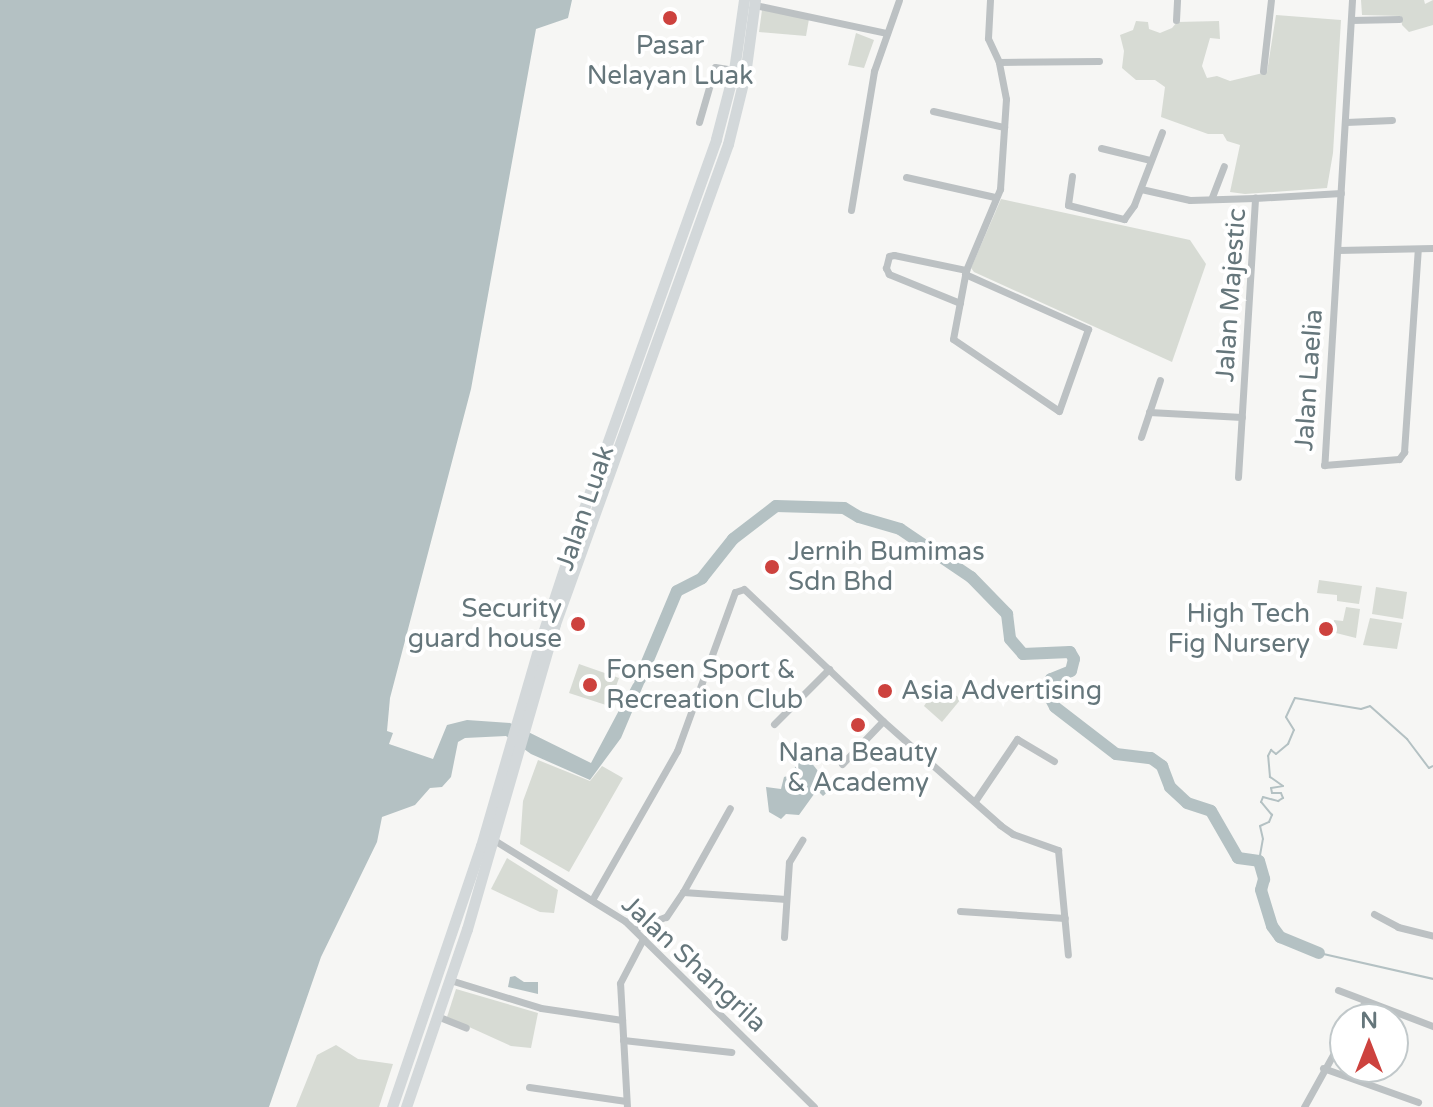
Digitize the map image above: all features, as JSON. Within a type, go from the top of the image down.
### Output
[{"type":"main road","name":"Jalan Luak","points":[[525,710],[546,622],[680,232],[716,139],[751,2]]},
{"type":"main road","name":"Jalan Luak","points":[[392,1107],[565,594],[688,249],[711,193],[741,89],[751,2]]},
{"type":"main road","points":[[680,232],[693,231],[711,193]]},
{"type":"main road","points":[[660,290],[680,249],[688,249]]},
{"type":"main road","name":"Jalan Luak","points":[[406,1107],[494,840],[511,757]]},
{"type":"street","points":[[851,210],[874,71],[899,0]]},
{"type":"street","points":[[960,303],[889,274],[886,268],[889,256],[966,272],[1088,329],[1059,411],[953,339],[960,303],[966,272],[1000,189],[1006,99],[999,62],[988,38],[990,0]]},
{"type":"street","points":[[1176,20],[1177,0]]},
{"type":"street","points":[[1263,71],[1271,0]]},
{"type":"street","name":"Jalan Laelia","points":[[1352,0],[1324,465],[1399,459],[1404,452],[1418,249]]},
{"type":"street","points":[[751,2],[887,33]]},
{"type":"street","points":[[1351,20],[1399,19]]},
{"type":"street","points":[[999,62],[1099,61]]},
{"type":"street","points":[[699,122],[715,67],[734,70]]},
{"type":"street","points":[[933,111],[1004,127]]},
{"type":"street","points":[[1346,122],[1392,120]]},
{"type":"street","points":[[1072,176],[1068,205],[1118,220],[1128,216],[1162,132]]},
{"type":"street","points":[[1101,148],[1150,160]]},
{"type":"street","points":[[1212,197],[1224,166]]},
{"type":"street","points":[[906,177],[995,197]]},
{"type":"street","points":[[1141,189],[1176,198],[1255,198]]},
{"type":"street","name":"Jalan Majestic","points":[[1238,477],[1255,198],[1341,193]]},
{"type":"street","points":[[1338,250],[1433,248]]},
{"type":"street","points":[[1141,437],[1160,380]]},
{"type":"street","points":[[1149,412],[1242,417]]},
{"type":"street","points":[[592,900],[677,751],[701,679],[735,592],[740,589],[750,591],[883,721],[1013,834],[1058,850],[1068,955]]},
{"type":"street","points":[[774,724],[829,669]]},
{"type":"street","points":[[842,764],[883,721]]},
{"type":"street","points":[[975,801],[1017,739],[1054,761]]},
{"type":"street","points":[[634,929],[666,917],[730,808]]},
{"type":"street","name":"Jalan Shangrila","points":[[494,840],[634,929],[814,1107]]},
{"type":"street","points":[[784,937],[789,862],[802,840]]},
{"type":"street","points":[[683,892],[786,899]]},
{"type":"street","points":[[960,911],[1065,918]]},
{"type":"street","points":[[1374,914],[1398,927],[1433,936]]},
{"type":"street","points":[[529,1087],[627,1104],[620,983],[643,939]]},
{"type":"street","points":[[450,980],[541,1008],[622,1020]]},
{"type":"street","points":[[1338,990],[1433,1026]]},
{"type":"street","points":[[437,1016],[466,1028]]},
{"type":"street","points":[[623,1040],[731,1052]]},
{"type":"street","points":[[1304,1107],[1329,1058]]},
{"type":"street","points":[[1323,1068],[1418,1102]]},
{"type":"shaded area","points":[[0,0],[572,0],[568,18],[536,29],[471,389],[390,698],[387,731],[393,733],[389,744],[433,759],[447,725],[467,720],[510,723],[591,763],[633,684],[646,667],[646,679],[621,738],[590,780],[531,754],[506,736],[465,738],[458,742],[451,777],[442,787],[430,788],[415,805],[382,817],[377,842],[321,957],[269,1107],[0,1107]]},
{"type":"shaded area","points":[[1361,0],[1424,0],[1425,4],[1433,0],[1433,25],[1409,32],[1402,25],[1401,16],[1362,15]]},
{"type":"shaded area","points":[[762,10],[809,19],[806,36],[759,32]]},
{"type":"shaded area","points":[[1276,15],[1341,20],[1333,153],[1327,188],[1245,194],[1230,192],[1240,145],[1227,141],[1223,134],[1208,134],[1161,117],[1165,87],[1155,80],[1136,80],[1122,68],[1124,51],[1120,35],[1133,30],[1136,21],[1148,22],[1149,29],[1160,33],[1177,22],[1219,21],[1220,39],[1210,38],[1202,66],[1207,78],[1217,76],[1230,81],[1267,72]]},
{"type":"shaded area","points":[[856,33],[874,40],[864,68],[848,65]]},
{"type":"shaded area","points":[[1001,199],[1190,240],[1206,264],[1172,362],[974,272],[971,268]]},
{"type":"shaded area","points":[[1319,580],[1362,586],[1359,604],[1337,601],[1337,595],[1317,593]]},
{"type":"shaded area","points":[[1376,587],[1407,592],[1403,619],[1372,614]]},
{"type":"shaded area","points":[[1346,607],[1360,609],[1356,638],[1332,632],[1334,620],[1343,621]]},
{"type":"shaded area","points":[[1370,618],[1402,623],[1397,649],[1363,645]]},
{"type":"shaded area","points":[[579,664],[619,678],[609,706],[569,693]]},
{"type":"shaded area","points":[[939,684],[961,699],[942,722],[924,706]]},
{"type":"shaded area","points":[[538,760],[590,781],[602,766],[623,778],[569,872],[520,844],[523,801]]},
{"type":"shaded area","points":[[799,760],[810,761],[822,776],[823,786],[830,790],[823,796],[817,790],[799,815],[786,814],[781,819],[769,812],[766,787],[781,789],[784,777],[791,775]]},
{"type":"shaded area","points":[[507,858],[558,890],[554,913],[540,912],[491,889]]},
{"type":"shaded area","points":[[515,976],[524,982],[538,982],[538,994],[508,987],[510,977]]},
{"type":"shaded area","points":[[456,989],[538,1013],[531,1048],[511,1046],[447,1017]]},
{"type":"shaded area","points":[[336,1045],[358,1059],[393,1064],[379,1107],[296,1107],[317,1055]]},
{"type":"waterway","points":[[640,679],[677,591],[702,578],[733,539],[776,506],[844,508],[859,517],[900,529],[971,577],[1007,614],[1010,639],[1023,654],[1070,652],[1074,659],[1071,671],[1051,679],[1046,690],[1055,707],[1116,754],[1151,758],[1162,766],[1170,787],[1187,803],[1211,811],[1238,858],[1259,861],[1264,879],[1261,890],[1272,926],[1280,937],[1319,953]]},
{"type":"waterway","points":[[1259,861],[1263,839],[1260,826],[1269,822],[1272,815],[1261,802],[1263,797],[1278,801],[1283,798],[1281,793],[1272,793],[1271,788],[1283,786],[1270,777],[1268,756],[1271,750],[1276,754],[1288,744],[1294,730],[1286,717],[1295,698],[1361,709],[1370,706],[1407,739],[1429,768],[1433,766]]},
{"type":"waterway","points":[[1319,953],[1433,979]]},
{"type":"place","name":"Pasar Nelayan Luak","points":[[670,18]]},
{"type":"place","name":"Jernih Bumimas Sdn Bhd","points":[[772,567]]},
{"type":"place","name":"Security guard house","points":[[578,624]]},
{"type":"place","name":"High Tech Fig Nursery","points":[[1326,629]]},
{"type":"place","name":"Fonsen Sport & Recreation Club","points":[[590,685]]},
{"type":"place","name":"Asia Advertising","points":[[885,691]]},
{"type":"place","name":"Nana Beauty & Academy","points":[[858,725]]}]
